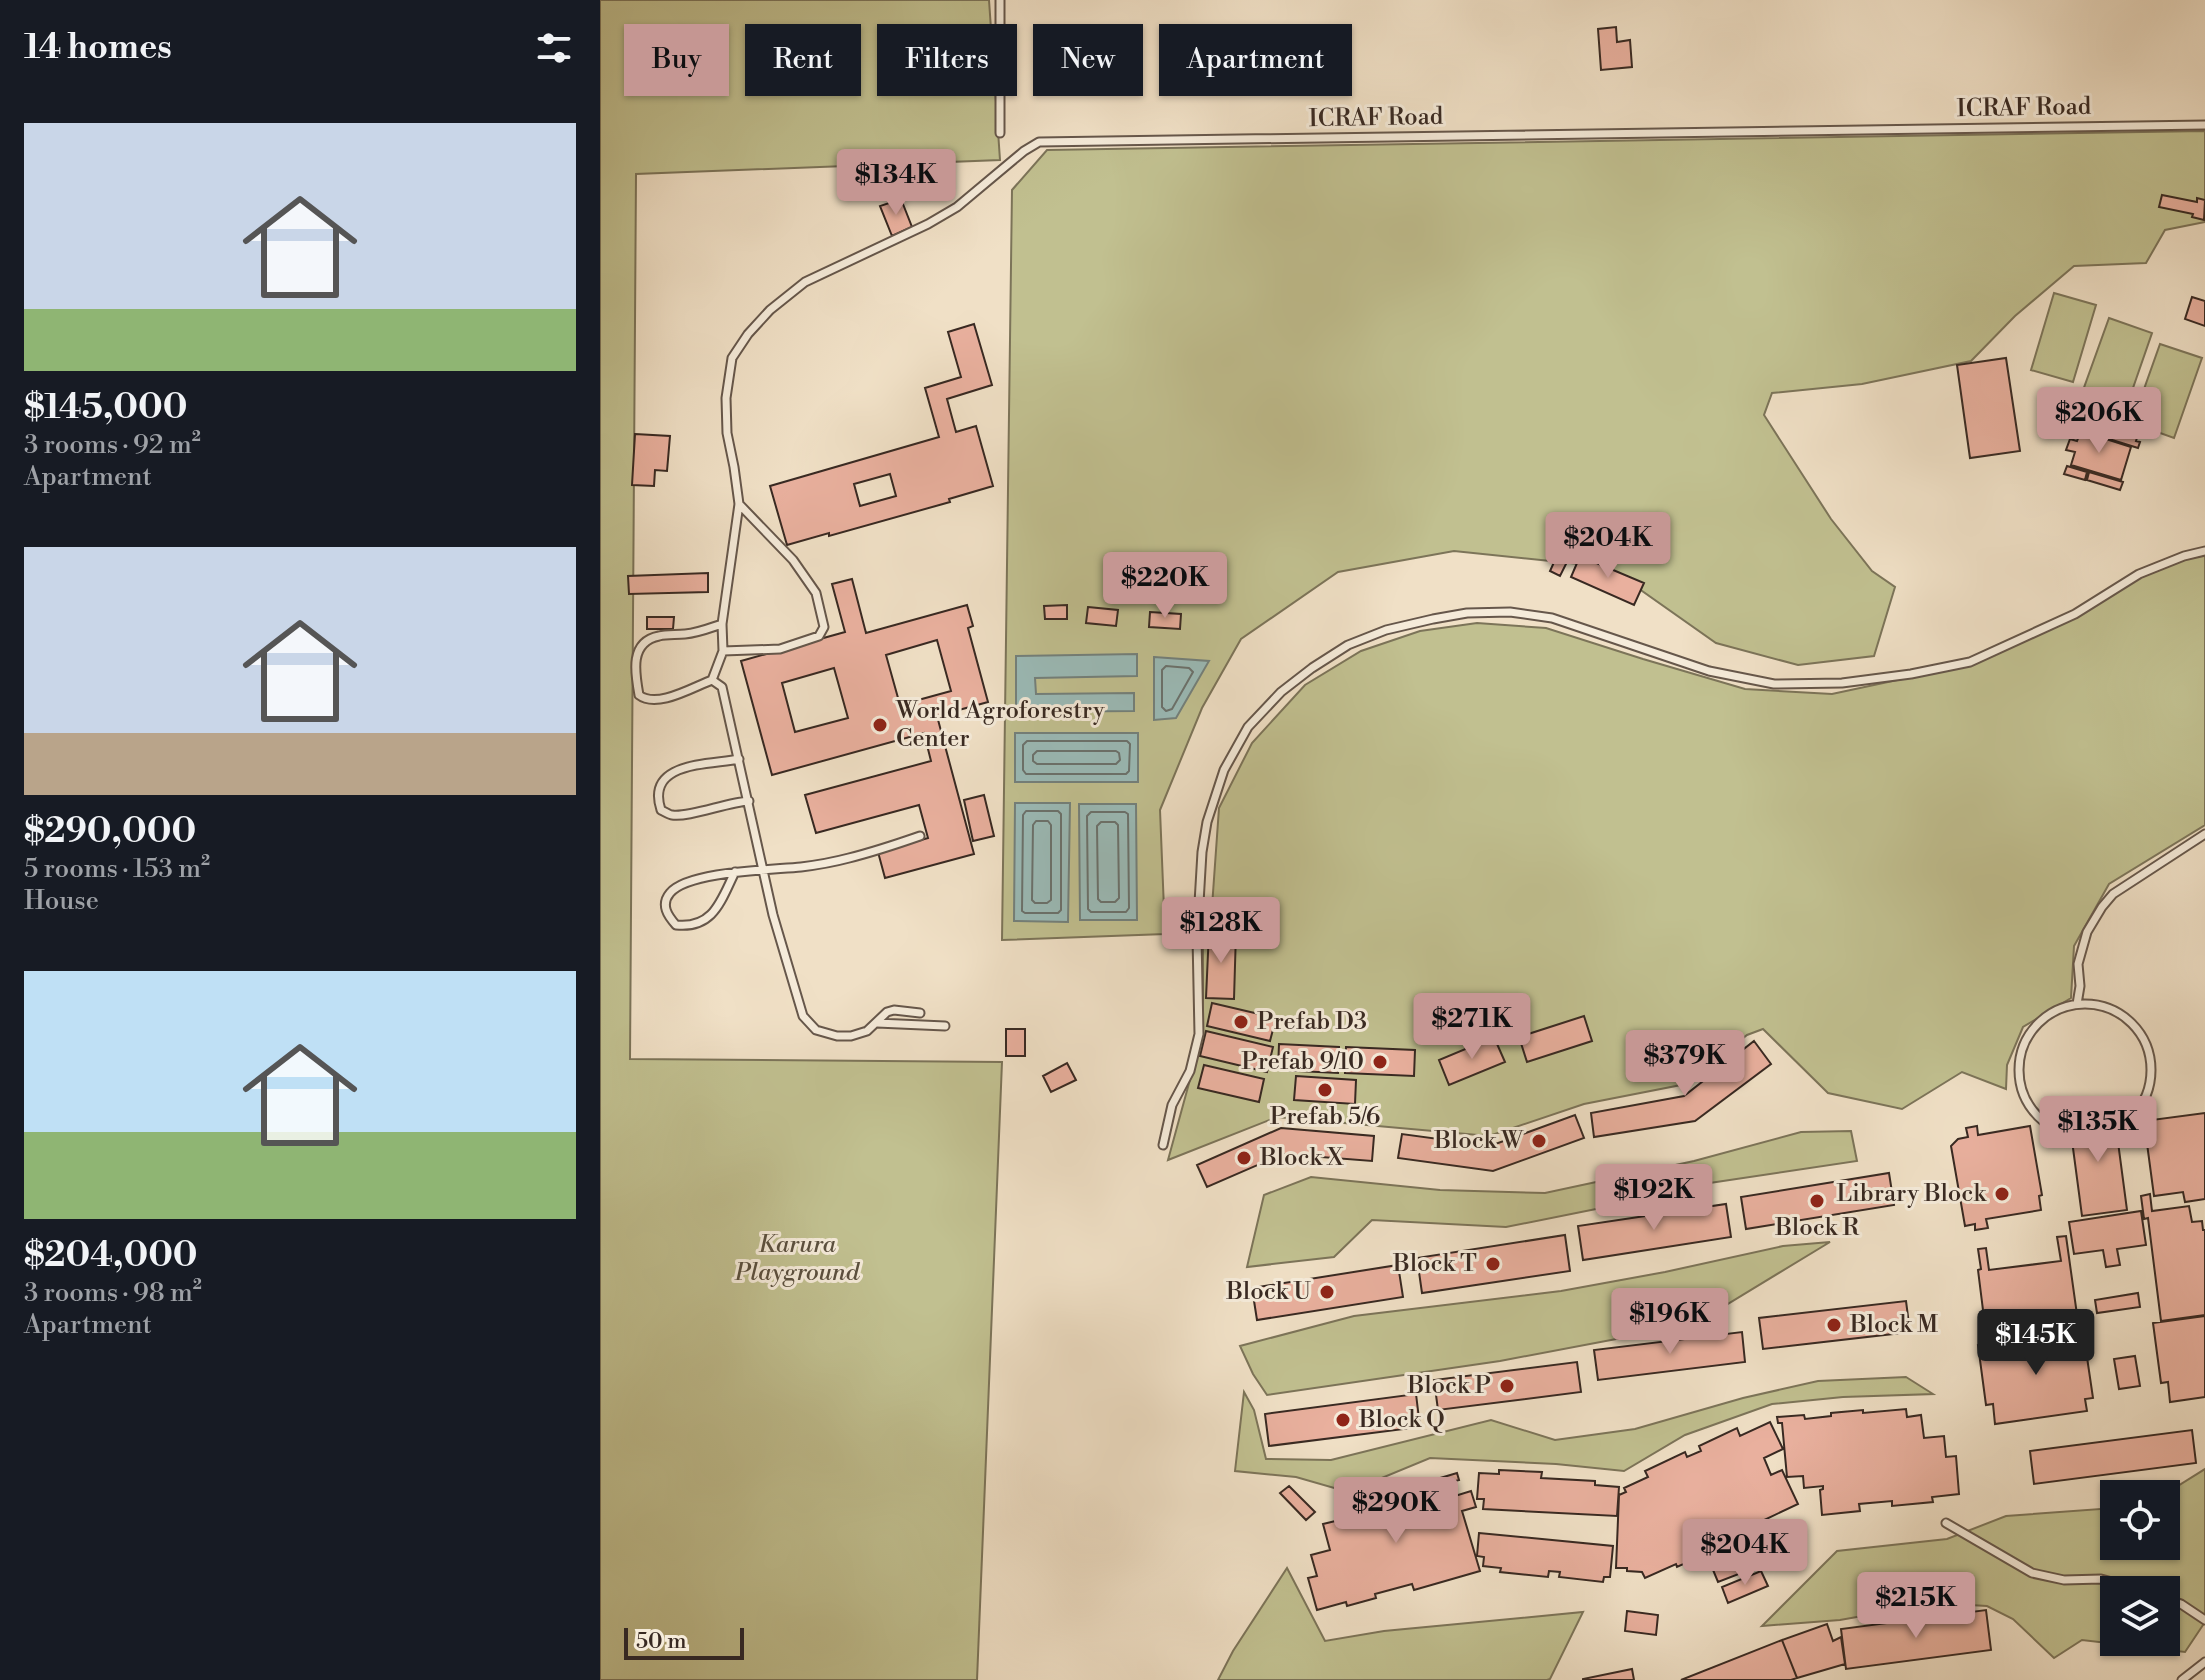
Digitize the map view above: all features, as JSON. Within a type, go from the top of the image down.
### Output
[{"type":"lane","points":[[1000,0],[1000,133]]},
{"type":"lane","name":"ICRAF Road","points":[[723,651],[722,624],[739,504],[727,433],[726,398],[732,358],[770,310],[805,282],[928,224],[957,207],[1039,142],[2205,125]]},
{"type":"lane","points":[[722,624],[700,632],[660,635],[641,645],[636,654],[639,695],[645,700],[656,701],[712,680],[723,651],[780,649],[819,636],[824,627],[816,593],[793,560],[739,504]]},
{"type":"lane","points":[[1163,1145],[1172,1105],[1190,1071],[1199,1034],[1197,937],[1202,852],[1207,822],[1224,770],[1248,727],[1281,692],[1348,645],[1386,630],[1433,619],[1467,613],[1510,612],[1552,618],[1709,671],[1774,684],[1842,683],[1970,662],[2075,614],[2139,574],[2205,551]]},
{"type":"lane","points":[[712,680],[722,687],[777,928],[803,1016],[816,1030],[837,1036],[860,1034],[887,1012],[894,1010],[920,1013]]},
{"type":"lane","points":[[739,759],[699,764],[677,771],[660,786],[657,799],[661,810],[671,815],[749,801]]},
{"type":"lane","points":[[2077,1004],[2080,986],[2078,964],[2087,932],[2102,907],[2113,894],[2205,834]]},
{"type":"lane","points":[[735,872],[716,910],[705,920],[684,926],[676,925],[669,917],[665,902],[672,891],[685,883],[735,872],[806,866],[850,858],[920,836]]},
{"type":"lane","points":[[2077,1004],[2107,1007],[2121,1014],[2137,1028],[2151,1057],[2150,1088],[2141,1106],[2128,1122],[2110,1132],[2091,1137],[2072,1136],[2054,1129],[2039,1118],[2027,1103],[2020,1086],[2018,1068],[2030,1033],[2043,1019],[2059,1009],[2077,1004]]},
{"type":"lane","points":[[877,1023],[945,1026]]},
{"type":"lane","points":[[1946,1523],[2032,1573],[2064,1580],[2100,1579]]},
{"type":"lane","points":[[2180,1604],[2205,1620]]},
{"type":"lane","points":[[2182,1680],[2205,1662]]},
{"type":"green space","name":"Karura Playground","points":[[600,0],[989,0],[991,24],[877,24],[877,96],[996,96],[1000,160],[636,174],[630,1059],[1002,1062],[977,1680],[600,1680]]},
{"type":"green space","points":[[2205,131],[2205,222],[2165,230],[2146,263],[2074,266],[2015,316],[1971,361],[1862,384],[1772,393],[1764,415],[1831,519],[1872,571],[1895,587],[1874,656],[1798,665],[1716,643],[1608,567],[1454,551],[1338,572],[1241,639],[1202,708],[1160,810],[1165,934],[1002,940],[1012,190],[1047,150]]},
{"type":"green space","points":[[2054,293],[2096,305],[2073,382],[2031,370]]},
{"type":"green space","points":[[2109,318],[2152,333],[2125,411],[2081,396]]},
{"type":"green space","points":[[2160,344],[2202,358],[2174,438],[2132,423]]},
{"type":"green space","points":[[2205,555],[2205,825],[2109,884],[2074,946],[2071,998],[2023,1027],[2007,1065],[2006,1089],[1962,1072],[1902,1109],[1828,1093],[1763,1029],[1747,1035],[1686,1084],[1584,1104],[1489,1136],[1277,1117],[1168,1160],[1200,1043],[1203,936],[1211,921],[1219,808],[1252,743],[1305,685],[1361,651],[1420,631],[1477,623],[1546,628],[1745,689],[1832,694],[1972,664],[2139,578],[2190,557]]},
{"type":"green space","points":[[1851,1131],[1857,1161],[1703,1184],[1506,1227],[1372,1220],[1334,1257],[1247,1267],[1264,1195],[1311,1177],[1440,1190],[1545,1193],[1694,1161],[1801,1132]]},
{"type":"green space","points":[[1830,1242],[1726,1305],[1669,1329],[1500,1361],[1267,1395],[1240,1346],[1354,1316],[1561,1291],[1783,1246]]},
{"type":"green space","points":[[1906,1377],[1933,1394],[1843,1397],[1772,1404],[1685,1435],[1624,1471],[1556,1464],[1430,1458],[1348,1492],[1296,1477],[1235,1471],[1244,1392],[1254,1410],[1266,1459],[1331,1460],[1491,1420],[1555,1440],[1635,1429],[1743,1398],[1818,1381]]},
{"type":"green space","points":[[2205,1469],[2205,1622],[2185,1652],[2180,1651],[2180,1576],[2100,1576],[2100,1642],[2082,1640],[2054,1658],[2013,1619],[1987,1606],[1935,1603],[1840,1620],[1762,1626],[1837,1551],[1947,1539],[2006,1516],[2100,1509],[2100,1560],[2180,1560],[2180,1485]]},
{"type":"green space","points":[[1287,1568],[1325,1641],[1384,1631],[1583,1612],[1547,1680],[1218,1680],[1233,1651]]},
{"type":"water","points":[[1137,654],[1137,676],[1035,678],[1036,694],[1134,693],[1134,711],[1016,712],[1016,656]]},
{"type":"water","points":[[1154,657],[1209,661],[1176,718],[1154,720]]},
{"type":"water","points":[[1015,733],[1138,733],[1138,782],[1015,782]]},
{"type":"water","points":[[1015,803],[1070,803],[1068,922],[1014,921]]},
{"type":"water","points":[[1079,804],[1136,804],[1137,920],[1080,920]]},
{"type":"building","points":[[1616,27],[1617,42],[1630,40],[1632,67],[1601,70],[1598,29]]},
{"type":"building","points":[[2162,195],[2197,202],[2197,198],[2205,200],[2204,220],[2192,217],[2193,214],[2159,207]]},
{"type":"building","points":[[901,199],[912,227],[892,236],[880,206]]},
{"type":"building","points":[[2192,297],[2205,301],[2205,326],[2185,319]]},
{"type":"building","points":[[974,324],[992,385],[947,399],[956,432],[976,426],[993,486],[949,499],[950,502],[787,545],[770,486],[939,437],[925,388],[961,377],[948,332]],"holes":[[[890,474],[896,496],[860,506],[854,484]]]},
{"type":"building","points":[[2006,358],[2020,451],[1970,458],[1957,365]]},
{"type":"building","points":[[2084,417],[2138,435],[2138,448],[2080,430]]},
{"type":"building","points":[[2081,431],[2131,447],[2121,480],[2071,465],[2075,452],[2066,450],[2070,439],[2077,441]]},
{"type":"building","points":[[635,434],[670,436],[667,471],[655,470],[654,486],[632,485]]},
{"type":"building","points":[[2067,466],[2087,472],[2085,480],[2064,474]]},
{"type":"building","points":[[2089,472],[2123,482],[2120,490],[2087,480]]},
{"type":"building","points":[[1560,549],[1571,554],[1560,576],[1550,571]]},
{"type":"building","points":[[1580,556],[1644,583],[1634,605],[1571,577]]},
{"type":"building","points":[[708,573],[708,592],[629,594],[628,576]]},
{"type":"building","name":"World Agroforestry Center","points":[[852,579],[866,633],[967,605],[973,626],[968,628],[988,702],[937,716],[974,854],[885,878],[878,852],[928,838],[919,805],[816,833],[805,795],[931,761],[924,733],[772,775],[741,661],[845,632],[832,584]],"holes":[[[937,640],[951,691],[900,705],[886,655]],[[834,668],[848,718],[795,732],[782,683]]]},
{"type":"building","points":[[1067,605],[1067,619],[1045,619],[1044,606]]},
{"type":"building","points":[[1088,607],[1118,610],[1116,626],[1086,623]]},
{"type":"building","points":[[1150,612],[1181,614],[1180,629],[1149,627]]},
{"type":"building","points":[[647,617],[674,617],[673,629],[647,629]]},
{"type":"building","points":[[984,795],[994,836],[973,841],[964,800]]},
{"type":"building","points":[[1209,931],[1236,932],[1234,999],[1206,998]]},
{"type":"building","name":"Prefab D3","points":[[1212,1003],[1276,1018],[1270,1041],[1207,1026]]},
{"type":"building","points":[[1584,1016],[1592,1041],[1527,1062],[1519,1037]]},
{"type":"building","points":[[1006,1029],[1025,1029],[1025,1056],[1006,1056]]},
{"type":"building","points":[[1206,1031],[1273,1047],[1267,1072],[1200,1056]]},
{"type":"building","points":[[1494,1037],[1505,1062],[1449,1085],[1439,1060]]},
{"type":"building","points":[[1754,1041],[1771,1064],[1695,1121],[1594,1137],[1591,1113],[1684,1096]]},
{"type":"building","points":[[1279,1044],[1339,1047],[1338,1073],[1278,1070]]},
{"type":"building","name":"Prefab 9/10","points":[[1346,1047],[1415,1050],[1414,1076],[1345,1073]]},
{"type":"building","points":[[1067,1063],[1076,1080],[1051,1092],[1043,1076]]},
{"type":"building","points":[[1204,1065],[1264,1079],[1259,1102],[1198,1088]]},
{"type":"building","name":"Prefab 5/6","points":[[1296,1076],[1356,1080],[1355,1104],[1294,1100]]},
{"type":"building","points":[[2114,1112],[2127,1210],[2082,1216],[2069,1118]]},
{"type":"building","points":[[2205,1113],[2205,1199],[2185,1202],[2183,1192],[2154,1196],[2144,1121]]},
{"type":"building","name":"Block W","points":[[1575,1115],[1584,1138],[1493,1171],[1398,1158],[1402,1134],[1490,1146]]},
{"type":"building","points":[[1977,1126],[1978,1135],[2030,1126],[2042,1195],[2039,1196],[2041,1210],[1986,1219],[1988,1228],[1975,1230],[1975,1224],[1965,1226],[1951,1146],[1958,1139],[1968,1137],[1966,1128]]},
{"type":"building","name":"Block X","points":[[1281,1128],[1374,1136],[1372,1161],[1283,1154],[1207,1187],[1197,1165]]},
{"type":"building","name":"Block R","points":[[1889,1173],[1894,1205],[1746,1229],[1741,1197]]},
{"type":"building","points":[[2150,1194],[2152,1211],[2189,1206],[2192,1222],[2202,1221],[2205,1230],[2205,1315],[2161,1321],[2148,1218],[2144,1219],[2141,1196]]},
{"type":"building","points":[[1726,1204],[1731,1237],[1583,1260],[1578,1226]]},
{"type":"building","points":[[2141,1211],[2146,1245],[2117,1249],[2120,1265],[2106,1267],[2103,1250],[2074,1254],[2069,1222]]},
{"type":"building","name":"Block T","points":[[1565,1235],[1570,1271],[1422,1293],[1417,1258]]},
{"type":"building","points":[[2066,1236],[2079,1329],[1987,1342],[1978,1249],[1986,1248],[1989,1270],[2061,1261],[2057,1237]]},
{"type":"building","name":"Block U","points":[[1398,1265],[1403,1297],[1257,1320],[1252,1288]]},
{"type":"building","points":[[2138,1293],[2140,1307],[2097,1313],[2095,1300]]},
{"type":"building","name":"Block M","points":[[1906,1301],[1910,1332],[1763,1349],[1759,1318]]},
{"type":"building","points":[[2205,1316],[2205,1397],[2170,1402],[2168,1382],[2161,1383],[2153,1323]]},
{"type":"building","points":[[2083,1330],[2093,1398],[2085,1399],[2087,1411],[1995,1424],[1993,1404],[1986,1405],[1978,1345]]},
{"type":"building","points":[[1742,1332],[1745,1362],[1598,1380],[1594,1350]]},
{"type":"building","points":[[2135,1356],[2140,1386],[2119,1389],[2114,1359]]},
{"type":"building","name":"Block P","points":[[1577,1362],[1581,1392],[1438,1410],[1434,1380]]},
{"type":"building","name":"Block Q","points":[[1416,1394],[1420,1427],[1269,1446],[1265,1414]]},
{"type":"building","points":[[1906,1409],[1907,1417],[1921,1415],[1924,1438],[1944,1436],[1946,1457],[1956,1456],[1959,1494],[1932,1497],[1933,1502],[1892,1506],[1892,1501],[1859,1504],[1860,1511],[1822,1515],[1820,1490],[1823,1486],[1804,1488],[1803,1476],[1787,1477],[1782,1423],[1778,1423],[1777,1417],[1804,1415],[1805,1419],[1831,1416],[1831,1413]]},
{"type":"building","points":[[1770,1422],[1783,1449],[1764,1458],[1771,1475],[1782,1470],[1798,1504],[1762,1521],[1764,1526],[1731,1541],[1729,1536],[1708,1546],[1710,1552],[1677,1567],[1676,1564],[1645,1578],[1642,1572],[1616,1568],[1619,1495],[1626,1492],[1624,1488],[1648,1477],[1645,1471],[1685,1452],[1687,1457],[1701,1451],[1699,1446],[1737,1428],[1740,1436]]},
{"type":"building","points":[[2192,1430],[2196,1463],[2034,1484],[2030,1451]]},
{"type":"building","points":[[1499,1470],[1542,1472],[1541,1478],[1595,1481],[1595,1485],[1619,1487],[1617,1516],[1483,1509],[1484,1499],[1477,1499],[1479,1473],[1499,1474]]},
{"type":"building","points":[[1457,1473],[1459,1480],[1451,1482],[1455,1496],[1471,1491],[1476,1507],[1462,1511],[1480,1571],[1414,1590],[1412,1584],[1347,1606],[1346,1602],[1317,1610],[1308,1578],[1317,1576],[1311,1555],[1330,1550],[1323,1524],[1352,1517],[1349,1506],[1374,1499],[1374,1496],[1411,1485],[1413,1491],[1431,1486],[1430,1481]]},
{"type":"building","points":[[1289,1486],[1315,1512],[1306,1520],[1280,1493]]},
{"type":"building","points":[[1479,1533],[1613,1546],[1610,1577],[1604,1577],[1603,1582],[1559,1577],[1560,1572],[1549,1571],[1548,1577],[1500,1572],[1501,1568],[1483,1566],[1484,1557],[1477,1556]]},
{"type":"building","points":[[1737,1554],[1744,1572],[1718,1582],[1711,1565]]},
{"type":"building","points":[[1761,1571],[1768,1586],[1728,1603],[1722,1587]]},
{"type":"building","points":[[1986,1610],[1991,1650],[1846,1669],[1841,1629]]},
{"type":"building","points":[[1627,1611],[1658,1615],[1656,1635],[1625,1631]]},
{"type":"building","points":[[1827,1624],[1833,1641],[1841,1637],[1845,1664],[1797,1678],[1782,1640]]},
{"type":"building","points":[[1782,1640],[1797,1678],[1681,1680]]},
{"type":"building","points":[[1632,1669],[1634,1680],[1583,1680],[1583,1679]]},
{"type":"place","name":"World Agroforestry Center","points":[[880,725]]},
{"type":"place","name":"Prefab D3","points":[[1241,1022]]},
{"type":"place","name":"Prefab 9/10","points":[[1380,1062]]},
{"type":"place","name":"Prefab 5/6","points":[[1325,1090]]},
{"type":"place","name":"Block W","points":[[1539,1141]]},
{"type":"place","name":"Block X","points":[[1244,1158]]},
{"type":"place","name":"Library Block","points":[[2002,1194]]},
{"type":"place","name":"Block R","points":[[1817,1201]]},
{"type":"place","name":"Block T","points":[[1493,1264]]},
{"type":"place","name":"Block U","points":[[1327,1292]]},
{"type":"place","name":"Block M","points":[[1834,1325]]},
{"type":"place","name":"Block P","points":[[1507,1386]]},
{"type":"place","name":"Block Q","points":[[1343,1420]]}]
